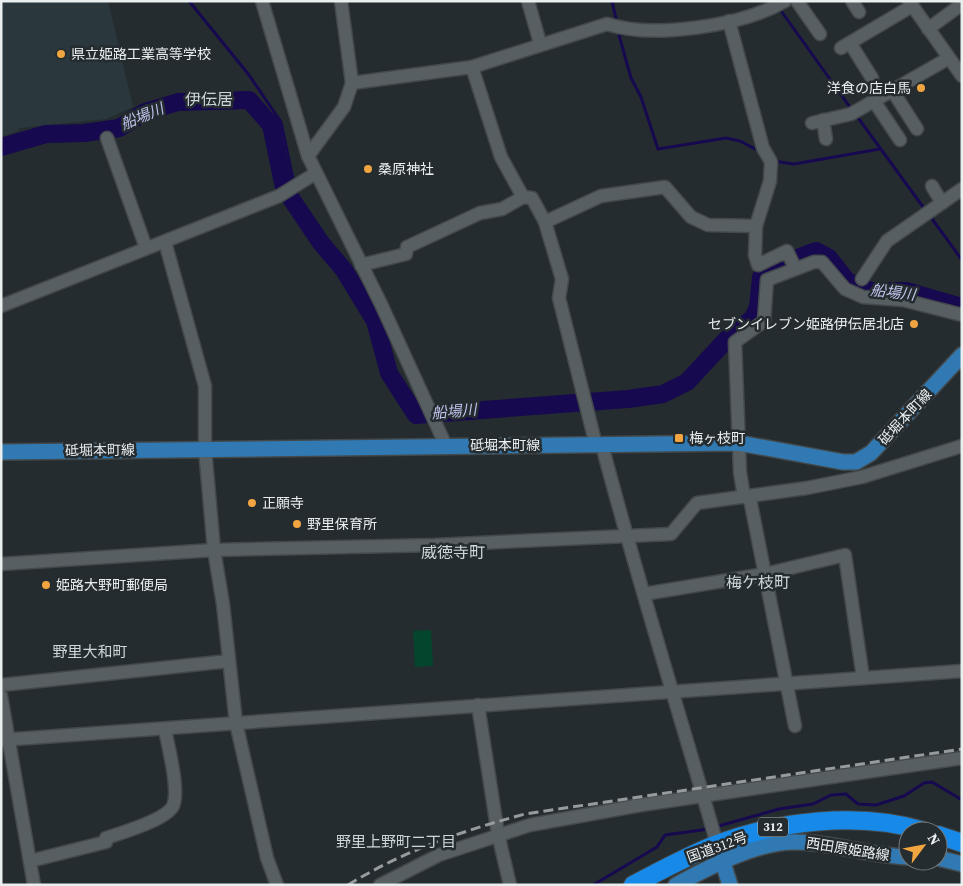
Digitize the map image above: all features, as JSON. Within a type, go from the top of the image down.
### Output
[{"type":"highway","name":"国道312号","points":[[633,885],[719,852],[775,827],[828,821],[874,822],[898,826]]},
{"type":"highway","points":[[948,838],[962,843]]},
{"type":"main road","name":"砥堀本町線","points":[[1,452],[739,443],[843,462],[860,460],[871,453],[962,355]]},
{"type":"main road","name":"西田原姫路線","points":[[676,885],[719,852],[796,841],[898,856]]},
{"type":"main road","points":[[719,852],[730,885]]},
{"type":"main road","points":[[948,860],[962,864]]},
{"type":"street","points":[[262,1],[308,156],[446,446]]},
{"type":"street","points":[[308,156],[344,107],[352,84],[341,1]]},
{"type":"street","points":[[528,1],[540,43]]},
{"type":"street","points":[[797,1],[820,34]]},
{"type":"street","points":[[352,84],[472,67],[540,43],[607,24],[623,29],[688,29],[729,21],[769,10],[785,2]]},
{"type":"street","points":[[872,78],[846,45],[910,4],[962,76]]},
{"type":"street","points":[[928,29],[962,4]]},
{"type":"street","points":[[729,21],[763,148],[771,162],[770,181],[756,226],[755,255],[758,265],[788,251],[794,268]]},
{"type":"street","points":[[826,139],[817,122],[854,112],[949,58]]},
{"type":"street","points":[[472,67],[501,157],[523,197]]},
{"type":"street","points":[[892,90],[917,129]]},
{"type":"street","points":[[874,100],[900,140]]},
{"type":"street","points":[[107,138],[146,248]]},
{"type":"street","points":[[1,306],[279,196],[316,173]]},
{"type":"street","points":[[932,186],[942,202]]},
{"type":"street","points":[[545,222],[602,196],[665,187],[691,217],[708,225],[756,226]]},
{"type":"street","points":[[862,279],[887,241],[962,189]]},
{"type":"street","points":[[361,265],[406,254],[407,247],[480,213],[502,209],[523,197],[532,198],[545,222],[562,279],[559,298],[587,406],[673,691],[719,852]]},
{"type":"street","points":[[165,242],[204,386],[205,449],[214,550],[223,604],[236,723],[267,858],[277,885]]},
{"type":"street","points":[[744,497],[740,472],[735,342],[764,321],[767,280],[794,268],[814,262],[822,262],[845,289],[863,297],[903,300],[962,316]]},
{"type":"street","points":[[1,564],[214,550],[671,534],[697,504],[862,476],[962,446]]},
{"type":"street","points":[[860,460],[862,476]]},
{"type":"street","points":[[744,497],[750,499],[794,726]]},
{"type":"street","points":[[644,594],[765,574],[845,555],[863,678]]},
{"type":"street","points":[[1,685],[229,661]]},
{"type":"street","points":[[5,740],[962,671]]},
{"type":"street","points":[[1,696],[5,740],[34,885]]},
{"type":"street","points":[[478,705],[498,834],[510,885]]},
{"type":"street","points":[[30,862],[106,842],[106,838],[158,818],[172,808],[175,800],[174,782],[165,729]]},
{"type":"street","points":[[380,885],[439,855],[498,834],[530,826],[632,807],[962,758]]},
{"type":"shaded area","name":"県立姫路工業高等学校","points":[[1,1],[108,1],[133,107],[106,119],[19,128],[18,131],[1,137]]},
{"type":"green space","points":[[431,630],[433,666],[415,667],[413,631]]},
{"type":"waterway","points":[[189,1],[249,75],[281,122],[294,184]]},
{"type":"waterway","points":[[612,1],[617,23]]},
{"type":"waterway","points":[[779,8],[852,110]]},
{"type":"waterway","points":[[693,34],[707,32]]},
{"type":"waterway","points":[[619,34],[632,35]]},
{"type":"waterway","points":[[619,35],[631,78],[641,97],[658,149],[726,138],[740,141],[759,151]]},
{"type":"waterway","name":"船場川","points":[[1,147],[46,134],[84,133],[119,128],[145,112],[178,102],[249,100],[271,125],[284,188],[321,243],[344,270],[375,321],[389,373],[416,415],[628,399],[663,394],[687,382],[727,339],[753,318],[758,307],[761,277],[769,269],[816,251],[829,258],[847,281],[871,291],[906,291],[962,307]]},
{"type":"waterway","points":[[856,115],[926,211]]},
{"type":"waterway","points":[[773,159],[794,164],[880,149]]},
{"type":"waterway","points":[[295,190],[321,243]]},
{"type":"waterway","points":[[930,216],[962,260]]},
{"type":"waterway","points":[[715,827],[779,809],[813,804],[831,795],[846,794],[858,804],[876,805],[904,796],[924,783],[932,782],[962,800]]},
{"type":"waterway","points":[[593,885],[657,847],[665,835],[709,829]]},
{"type":"railway","points":[[348,885],[390,862],[434,843],[478,827],[525,814],[962,749]]},
{"type":"place","name":"県立姫路工業高等学校","points":[[61,54]]},
{"type":"place","name":"洋食の店白馬","points":[[921,88]]},
{"type":"place","name":"桑原神社","points":[[368,169]]},
{"type":"place","name":"セブンイレブン姫路伊伝居北店","points":[[914,324]]},
{"type":"place","name":"梅ヶ枝町","points":[[679,438]]},
{"type":"place","name":"正願寺","points":[[252,503]]},
{"type":"place","name":"野里保育所","points":[[297,524]]},
{"type":"place","name":"姫路大野町郵便局","points":[[46,585]]},
{"type":"district","name":"伊伝居","points":[[209,99]]},
{"type":"district","name":"威徳寺町","points":[[453,552]]},
{"type":"district","name":"梅ケ枝町","points":[[758,582]]},
{"type":"district","name":"野里大和町","points":[[90,651]]},
{"type":"district","name":"野里上野町二丁目","points":[[396,841]]}]
